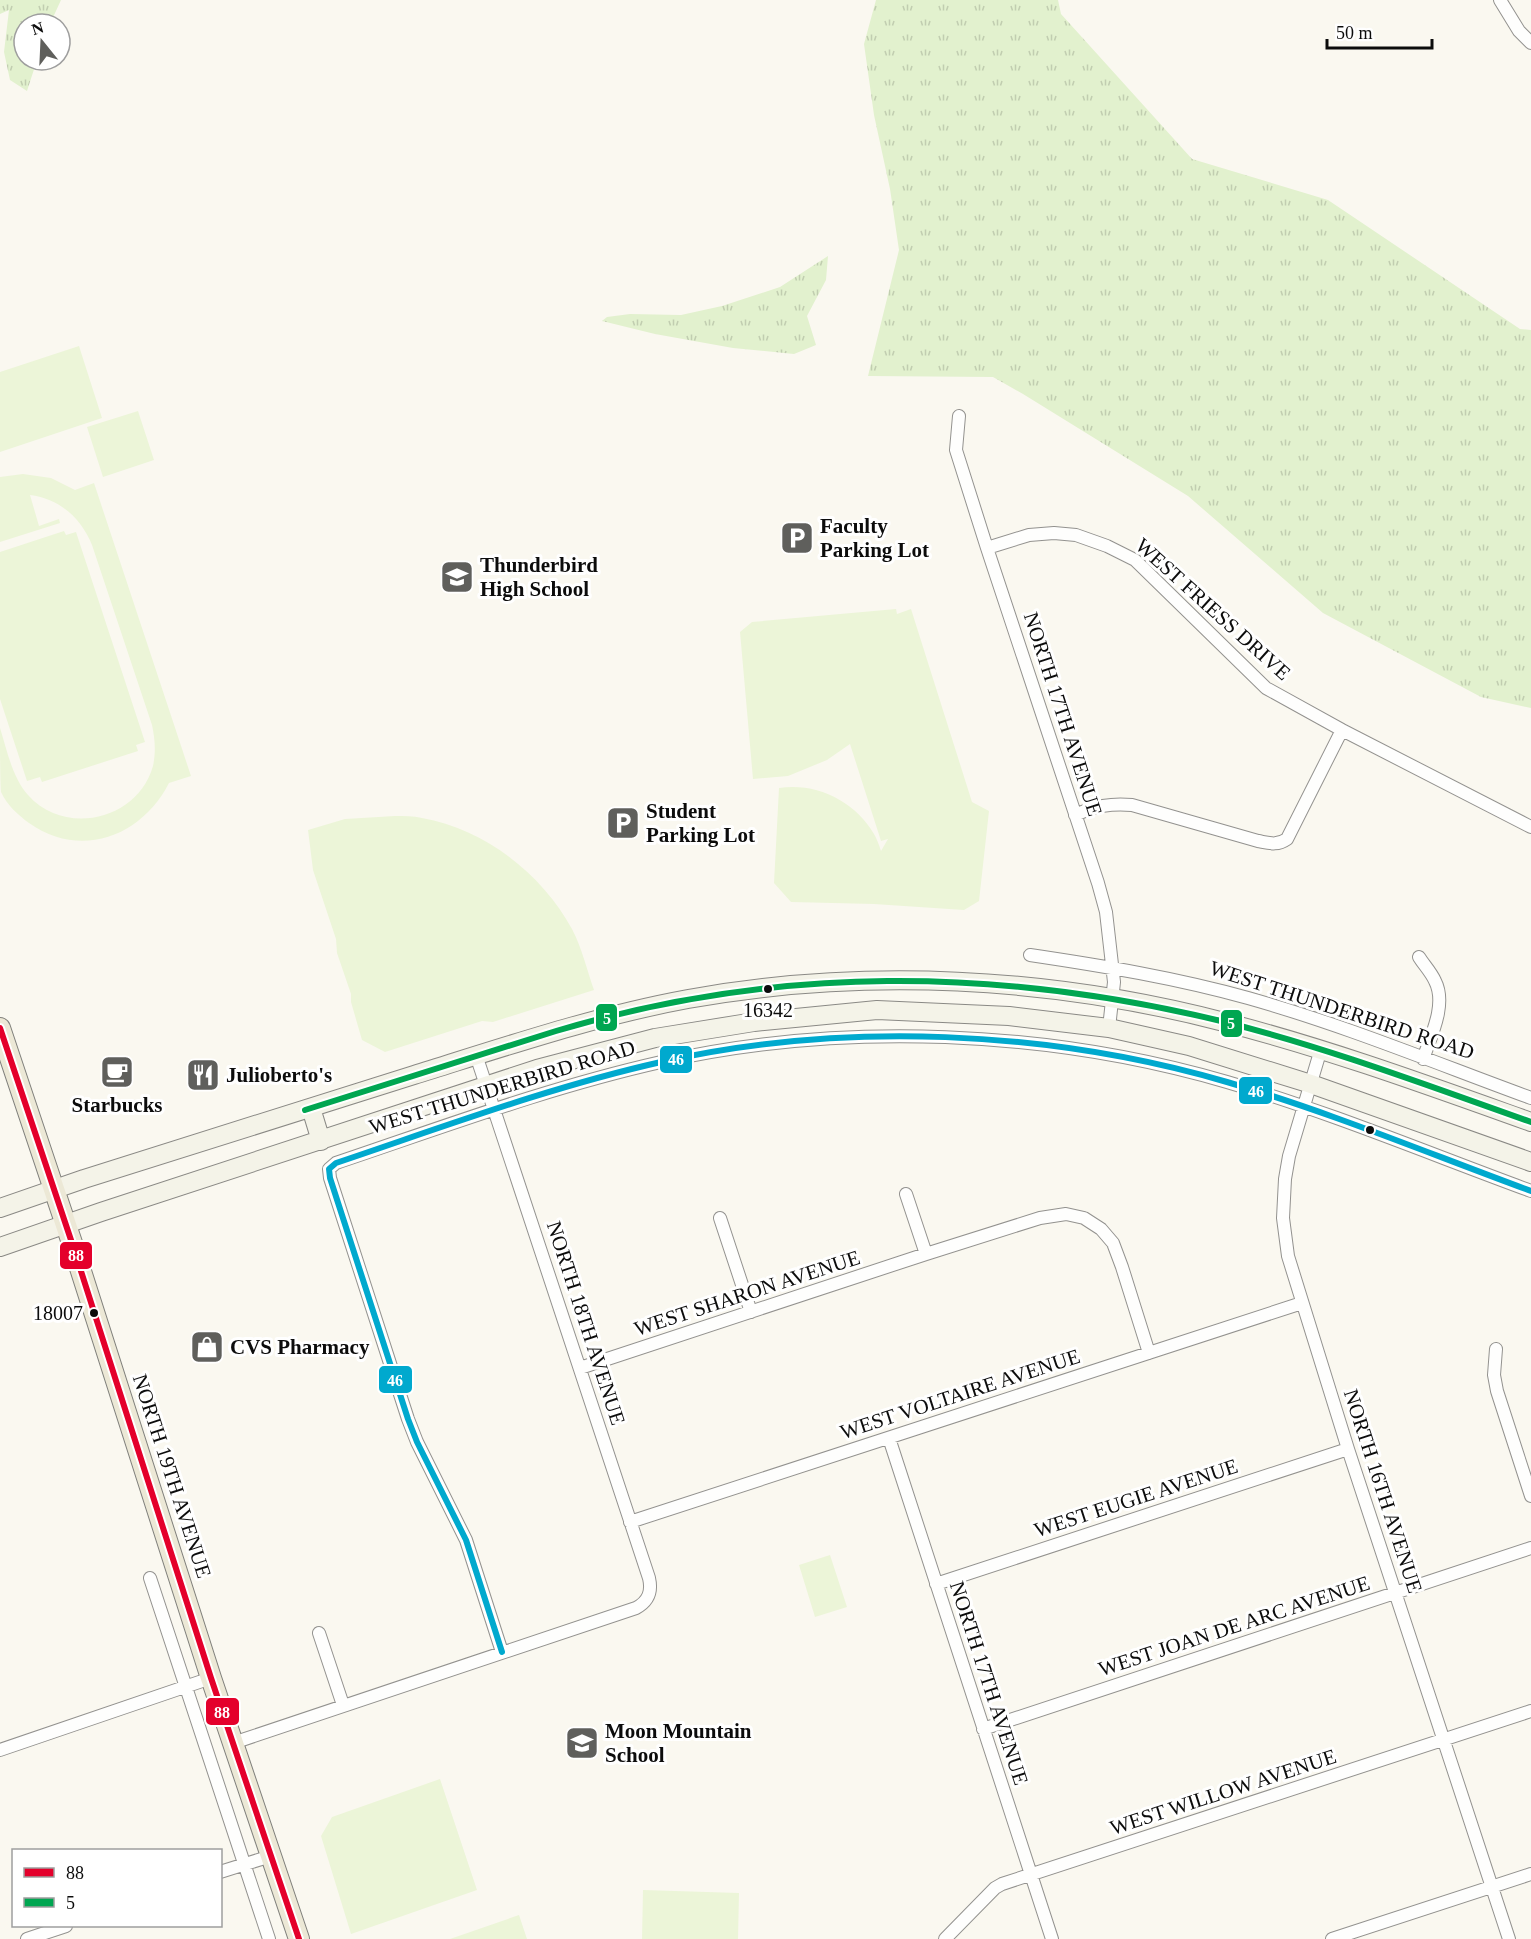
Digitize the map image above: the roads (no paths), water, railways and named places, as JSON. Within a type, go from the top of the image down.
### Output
[{"type":"main road","name":"WEST THUNDERBIRD ROAD","points":[[0,1208],[595,1019],[690,998],[797,984],[907,980],[1007,984],[1112,998],[1222,1021],[1321,1049],[1531,1122]]},
{"type":"main road","name":"WEST THUNDERBIRD ROAD","points":[[0,1247],[537,1069],[634,1043],[754,1022],[877,1010],[1000,1016],[1109,1028],[1189,1046],[1311,1084],[1531,1162]]},
{"type":"main road","name":"NORTH 19TH AVENUE","points":[[0,1028],[298,1939]]},
{"type":"main road","points":[[311,1108],[321,1141]]},
{"type":"street","points":[[1500,0],[1519,32],[1531,43]]},
{"type":"street","name":"NORTH 17TH AVENUE","points":[[959,416],[956,450],[1106,912],[1114,982],[1109,1028]]},
{"type":"street","name":"WEST FRIESS DRIVE","points":[[987,548],[1029,535],[1054,533],[1076,535],[1107,546],[1135,560],[1266,688],[1342,730],[1531,827]]},
{"type":"street","points":[[1075,815],[1093,807],[1114,804],[1132,805],[1264,842],[1281,843],[1287,839],[1342,730]]},
{"type":"street","name":"WEST THUNDERBIRD ROAD","points":[[1030,955],[1172,978],[1250,999],[1334,1026],[1531,1098]]},
{"type":"street","points":[[1419,957],[1436,981],[1439,1002],[1436,1021],[1423,1059]]},
{"type":"street","name":"WEST THUNDERBIRD ROAD","points":[[502,1652],[466,1540],[411,1430],[330,1178],[329,1169],[336,1163],[570,1085],[664,1062],[755,1046],[805,1041],[847,1038],[959,1039],[1102,1054],[1227,1082],[1304,1107],[1531,1191]]},
{"type":"street","name":"NORTH 16TH AVENUE","points":[[1321,1049],[1289,1156],[1283,1200],[1288,1256],[1348,1449],[1509,1939]]},
{"type":"street","name":"NORTH 18TH AVENUE","points":[[476,1055],[650,1584],[649,1598],[644,1604],[502,1652]]},
{"type":"street","points":[[906,1194],[926,1254]]},
{"type":"street","name":"WEST SHARON AVENUE","points":[[580,1368],[926,1254],[1040,1218],[1066,1214],[1084,1218],[1101,1229],[1113,1243],[1149,1353]]},
{"type":"street","points":[[720,1218],[751,1312]]},
{"type":"street","name":"WEST VOLTAIRE AVENUE","points":[[630,1522],[1302,1303]]},
{"type":"street","points":[[1496,1349],[1494,1375],[1497,1391],[1531,1496]]},
{"type":"street","name":"NORTH 17TH AVENUE","points":[[888,1438],[1052,1939]]},
{"type":"street","name":"WEST EUGIE AVENUE","points":[[936,1584],[1348,1449]]},
{"type":"street","name":"WEST JOAN DE ARC AVENUE","points":[[984,1729],[1531,1548]]},
{"type":"street","points":[[150,1578],[268,1939]]},
{"type":"street","points":[[319,1634],[343,1705]]},
{"type":"street","points":[[232,1743],[502,1652]]},
{"type":"street","points":[[0,1750],[211,1678]]},
{"type":"street","name":"WEST WILLOW AVENUE","points":[[945,1939],[994,1888],[1531,1711]]},
{"type":"street","points":[[222,1871],[270,1856]]},
{"type":"street","points":[[1332,1939],[1531,1874]]},
{"type":"street","points":[[27,1939],[63,1927]]},
{"type":"place","name":"Faculty Parking Lot","points":[[797,538]]},
{"type":"place","name":"Thunderbird High School","points":[[457,577]]},
{"type":"place","name":"Student Parking Lot","points":[[623,823]]},
{"type":"place","name":"16342","points":[[768,989]]},
{"type":"place","name":"Starbucks","points":[[117,1072]]},
{"type":"place","name":"Julioberto's","points":[[203,1075]]},
{"type":"place","name":"18007","points":[[94,1313]]},
{"type":"place","name":"CVS Pharmacy","points":[[207,1347]]},
{"type":"place","name":"Moon Mountain School","points":[[582,1743]]}]
